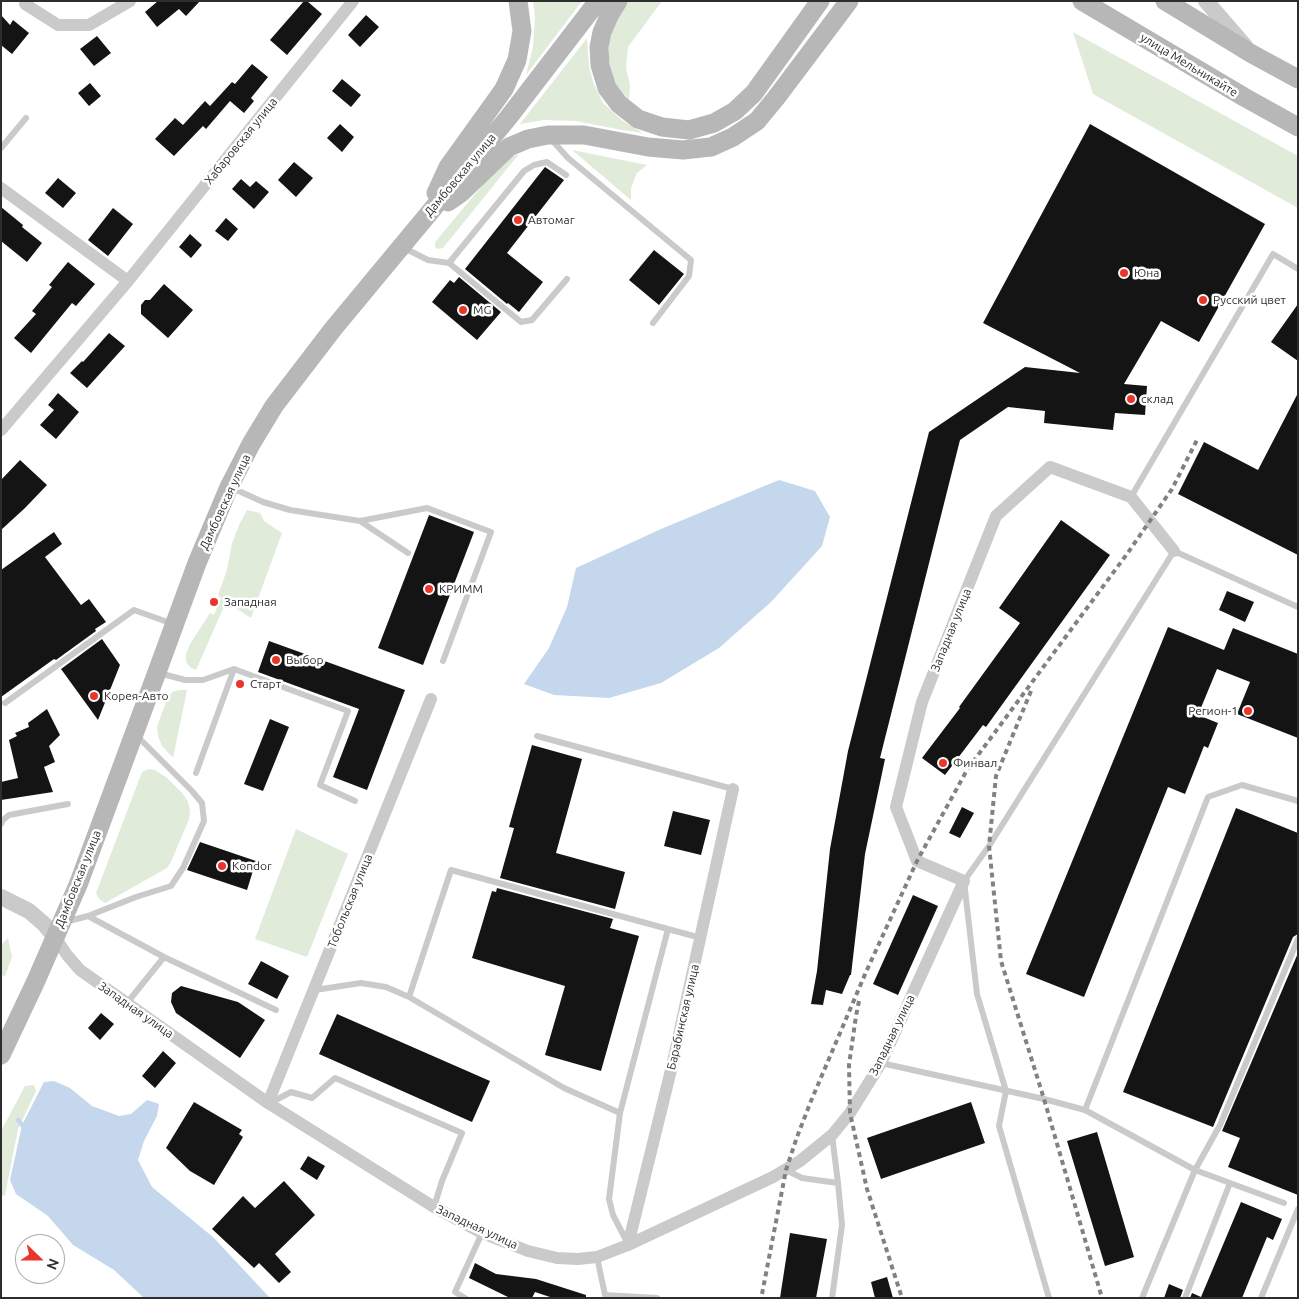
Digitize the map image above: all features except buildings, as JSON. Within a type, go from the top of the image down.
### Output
[{"type":"main road","points":[[423,219],[448,167],[504,89],[517,60],[522,31],[518,1]]},
{"type":"main road","name":"Дамбовская улица","points":[[1,1055],[78,885],[197,564],[229,487],[252,444],[274,406],[333,329],[508,118],[598,1]]},
{"type":"main road","points":[[618,1],[602,32],[599,46],[600,65],[607,88],[619,104],[638,119],[662,127],[689,130],[714,123],[735,112],[754,93],[820,1]]},
{"type":"main road","points":[[423,219],[461,194],[509,147],[528,139],[548,135],[584,135],[683,150],[711,147],[732,137],[757,121],[849,1]]},
{"type":"main road","name":"улица Мельникайте","points":[[1082,1],[1298,128]]},
{"type":"main road","points":[[1165,1],[1252,54],[1298,79]]},
{"type":"street","points":[[25,4],[58,25],[89,25],[130,1]]},
{"type":"street","name":"Хабаровская улица","points":[[1,430],[128,281],[353,1]]},
{"type":"street","points":[[1206,1],[1252,54]]},
{"type":"street","points":[[1,188],[128,281]]},
{"type":"street","name":"Западная улица","points":[[58,930],[67,955],[80,970],[268,1103],[434,1207],[482,1233],[528,1252],[557,1258],[578,1259],[597,1257],[628,1245],[786,1170],[832,1135],[850,1113],[881,1063],[964,881],[916,861],[896,807],[922,702],[996,516],[1050,468],[1131,496]]},
{"type":"street","points":[[1131,496],[1174,551]]},
{"type":"street","name":"Тобольская улица","points":[[268,1103],[431,699]]},
{"type":"street","name":"Барабинская улица","points":[[628,1245],[672,1066],[733,789]]},
{"type":"street","points":[[1,896],[29,911],[44,924],[58,930]]},
{"type":"lane","points":[[1,148],[26,118]]},
{"type":"lane","points":[[548,135],[568,158],[691,260],[689,276],[653,323]]},
{"type":"lane","points":[[449,263],[524,171],[534,165],[547,162],[566,175]]},
{"type":"lane","points":[[400,247],[428,260],[449,263],[521,322],[532,320],[567,279]]},
{"type":"lane","points":[[1131,496],[1273,254],[1298,269]]},
{"type":"lane","points":[[229,487],[263,502],[290,510],[360,521],[427,508],[491,532],[443,661]]},
{"type":"lane","points":[[360,521],[408,553]]},
{"type":"lane","points":[[1049,1298],[999,1126],[1006,1091],[977,994],[964,881],[989,846],[1174,551],[1298,607]]},
{"type":"lane","points":[[5,703],[134,610],[174,624]]},
{"type":"lane","points":[[157,672],[185,680],[203,680],[234,669],[348,711],[320,785],[355,801]]},
{"type":"lane","points":[[196,773],[234,669]]},
{"type":"lane","points":[[58,930],[136,897],[171,886],[184,868],[204,821],[202,803],[134,734]]},
{"type":"lane","points":[[537,736],[733,789]]},
{"type":"lane","points":[[1085,1110],[1208,797],[1242,785],[1298,802]]},
{"type":"lane","points":[[1,824],[9,815],[68,804]]},
{"type":"lane","points":[[409,996],[451,870],[701,938]]},
{"type":"lane","points":[[88,916],[164,957],[276,1010]]},
{"type":"lane","points":[[628,1245],[612,1215],[609,1199],[620,1113],[668,928]]},
{"type":"lane","points":[[1142,1298],[1194,1170],[1220,1125],[1298,939]]},
{"type":"lane","points":[[127,1003],[164,957]]},
{"type":"lane","points":[[314,990],[361,983],[386,987],[409,996],[564,1088],[620,1113]]},
{"type":"lane","points":[[881,1063],[1085,1110],[1194,1170],[1284,1203]]},
{"type":"lane","points":[[268,1103],[291,1092],[312,1098],[335,1078],[462,1133],[442,1181],[434,1207]]},
{"type":"lane","points":[[832,1135],[842,1225],[832,1298]]},
{"type":"lane","points":[[786,1170],[802,1178],[838,1183]]},
{"type":"lane","points":[[1185,1298],[1230,1184]]},
{"type":"lane","points":[[1261,1298],[1298,1209]]},
{"type":"lane","points":[[466,1298],[454,1292],[482,1233]]},
{"type":"lane","points":[[597,1257],[605,1295],[657,1298]]},
{"type":"green space","points":[[533,1],[582,1],[526,75],[533,47],[535,18]]},
{"type":"green space","points":[[626,1],[662,1],[628,47],[626,68],[630,85],[629,100],[615,83],[609,60],[609,38]]},
{"type":"green space","points":[[1073,32],[1298,156],[1298,208],[1093,94]]},
{"type":"green space","points":[[587,38],[589,66],[593,82],[603,103],[623,121],[643,133],[576,121],[544,120],[520,124]]},
{"type":"green space","points":[[572,150],[647,165],[637,173],[631,188],[631,200]]},
{"type":"green space","points":[[519,154],[443,248],[438,249],[435,247],[436,241],[501,163]]},
{"type":"green space","points":[[247,510],[260,513],[264,521],[282,533],[251,618],[226,602],[196,670],[186,662],[186,654],[190,644],[210,613],[214,615],[221,598],[218,595],[227,570],[232,543]]},
{"type":"green space","points":[[187,690],[173,758],[162,746],[157,727],[168,696],[174,691]]},
{"type":"green space","points":[[148,769],[155,770],[166,777],[183,794],[190,810],[189,819],[167,868],[105,903],[99,899],[96,893],[142,772]]},
{"type":"green space","points":[[296,829],[348,854],[307,957],[255,939]]},
{"type":"green space","points":[[8,938],[12,957],[5,976],[1,975],[1,945]]},
{"type":"green space","points":[[34,1085],[36,1091],[18,1129],[5,1195],[1,1197],[1,1131],[25,1086]]},
{"type":"water","points":[[779,480],[815,491],[830,517],[822,546],[771,602],[719,648],[661,683],[609,698],[554,695],[524,684],[549,648],[567,607],[576,568],[661,529]]},
{"type":"water","points":[[54,1081],[70,1088],[92,1106],[119,1116],[131,1114],[147,1100],[159,1104],[157,1116],[144,1141],[138,1160],[152,1187],[213,1237],[270,1298],[144,1298],[114,1270],[73,1245],[48,1216],[16,1194],[10,1180],[22,1125],[44,1082]]},
{"type":"waterway","points":[[18,1120],[22,1125]]},
{"type":"railway","points":[[762,1294],[786,1170],[797,1137],[866,972],[917,861],[967,770],[1127,554],[1172,489],[1197,440]]},
{"type":"railway","points":[[1031,691],[996,776],[989,846],[1001,961],[1044,1099],[1102,1298]]},
{"type":"railway","points":[[859,1001],[849,1065],[850,1113],[867,1189],[902,1298]]},
{"type":"place","name":"Автомаг","points":[[518,220]]},
{"type":"place","name":"Юна","points":[[1124,273]]},
{"type":"place","name":"Русский цвет","points":[[1203,300]]},
{"type":"place","name":"MG","points":[[463,310]]},
{"type":"place","name":"склад","points":[[1131,399]]},
{"type":"place","name":"КРИММ","points":[[429,589]]},
{"type":"place","name":"Западная","points":[[214,602]]},
{"type":"place","name":"Выбор","points":[[276,660]]},
{"type":"place","name":"Старт","points":[[240,684]]},
{"type":"place","name":"Корея-Авто","points":[[94,696]]},
{"type":"place","name":"Регион-1","points":[[1248,711]]},
{"type":"place","name":"Финвал","points":[[943,763]]},
{"type":"place","name":"Kondor","points":[[222,866]]}]
